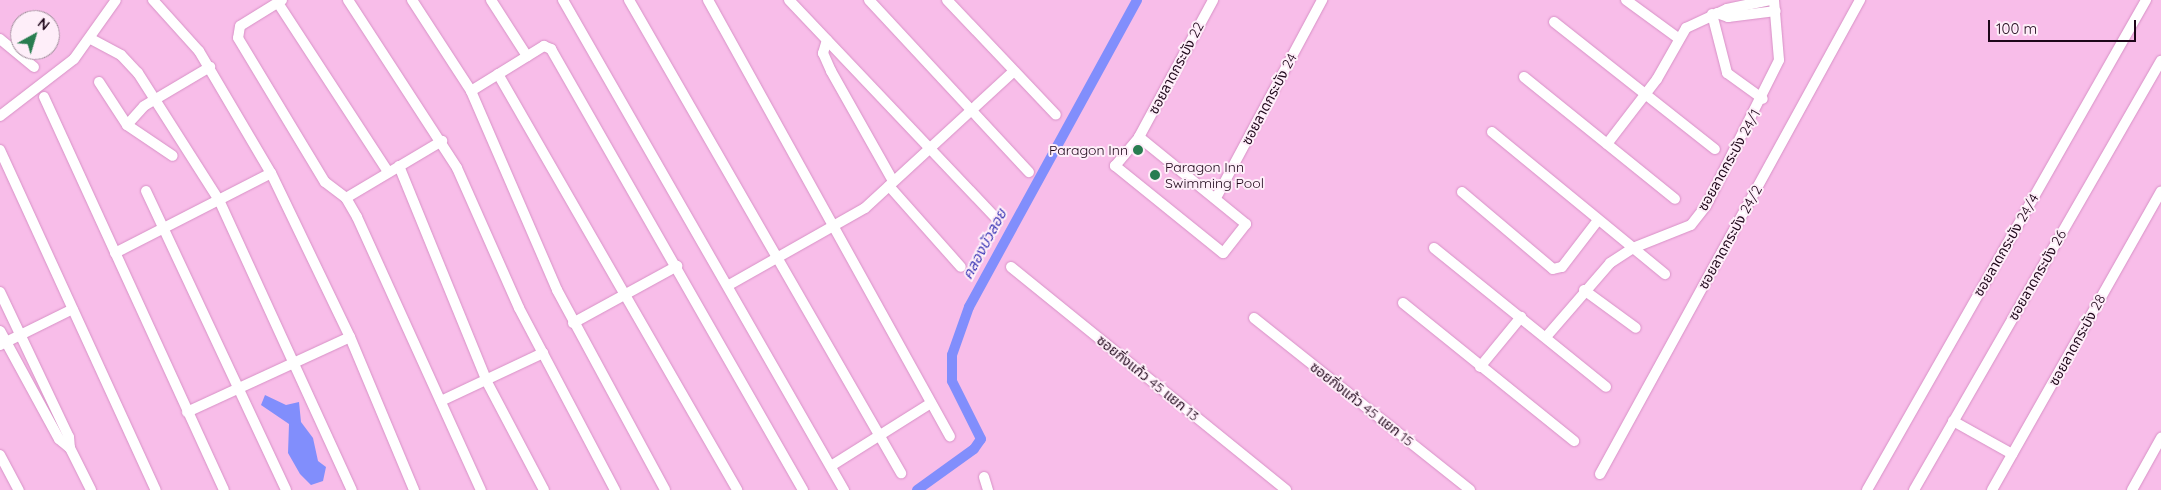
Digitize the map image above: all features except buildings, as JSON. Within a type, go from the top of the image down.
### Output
[{"type":"street","points":[[1,113],[49,81],[91,39],[116,0]]},
{"type":"street","points":[[153,0],[180,26],[210,67],[271,174],[350,336],[414,490]]},
{"type":"street","points":[[348,0],[442,141],[542,353],[615,490]]},
{"type":"street","points":[[412,0],[472,91],[573,323],[665,490]]},
{"type":"street","points":[[492,0],[527,56]]},
{"type":"street","points":[[563,0],[729,285],[844,490]]},
{"type":"street","points":[[629,0],[779,256],[901,473]]},
{"type":"street","points":[[708,0],[835,225],[950,436]]},
{"type":"street","points":[[789,0],[996,218]]},
{"type":"street","points":[[870,0],[1029,172]]},
{"type":"street","points":[[947,0],[1056,115]]},
{"type":"street","name":"ซอยลาดกระบัง 22","points":[[1213,0],[1139,137],[1115,166],[1223,252],[1246,224],[1216,198]]},
{"type":"street","name":"ซอยลาดกระบัง 24","points":[[1216,198],[1322,0]]},
{"type":"street","points":[[1626,0],[1678,38]]},
{"type":"street","points":[[1606,144],[1646,95],[1678,38],[1692,23],[1721,11],[1770,0]]},
{"type":"street","name":"ซอยลาดกระบัง 24/1","points":[[1546,337],[1584,290],[1633,248],[1691,225],[1706,206],[1763,99],[1781,49],[1774,0]]},
{"type":"street","name":"ซอยลาดกระบัง 24/2","points":[[1600,474],[1860,0]]},
{"type":"street","name":"ซอยลาดกระบัง 24/4","points":[[1867,490],[2146,0]]},
{"type":"street","points":[[388,172],[280,1],[240,26],[238,38],[326,182],[346,198],[481,490]]},
{"type":"street","points":[[1721,11],[1776,12]]},
{"type":"street","points":[[1721,11],[1727,73],[1763,99]]},
{"type":"street","points":[[1554,22],[1715,149]]},
{"type":"street","points":[[0,39],[34,67]]},
{"type":"street","points":[[91,39],[122,54],[156,97],[219,200],[352,490]]},
{"type":"street","points":[[827,40],[823,53],[891,184],[961,267]]},
{"type":"street","points":[[472,91],[544,46],[551,49],[677,266],[803,490]]},
{"type":"street","name":"ซอยลาดกระบัง 26","points":[[1914,490],[2161,61]]},
{"type":"street","points":[[127,125],[156,97],[210,67]]},
{"type":"street","points":[[729,285],[835,225],[891,184],[1014,71]]},
{"type":"street","points":[[498,74],[626,293],[737,490]]},
{"type":"street","points":[[1524,77],[1675,199]]},
{"type":"street","points":[[99,82],[127,125],[173,156]]},
{"type":"street","points":[[44,96],[224,490]]},
{"type":"street","points":[[1492,132],[1665,274]]},
{"type":"street","points":[[1139,137],[1216,198]]},
{"type":"street","points":[[346,198],[442,141]]},
{"type":"street","points":[[0,150],[156,490]]},
{"type":"street","points":[[399,166],[487,382],[544,490]]},
{"type":"street","points":[[115,253],[271,174]]},
{"type":"street","name":"ซอยลาดกระบัง 28","points":[[1992,490],[2161,190]]},
{"type":"street","points":[[146,191],[286,490]]},
{"type":"street","points":[[1462,192],[1553,268],[1562,267],[1598,220]]},
{"type":"street","points":[[1434,248],[1606,386]]},
{"type":"street","points":[[573,323],[677,266]]},
{"type":"street","name":"ซอยกิ่งแก้ว 45 แยก 13","points":[[1011,267],[1286,490]]},
{"type":"street","points":[[1584,290],[1636,328]]},
{"type":"street","points":[[0,292],[69,437],[70,448],[90,490]]},
{"type":"street","points":[[1403,303],[1574,441]]},
{"type":"street","points":[[3,343],[73,309]]},
{"type":"street","points":[[1480,367],[1520,317]]},
{"type":"street","name":"ซอยกิ่งแก้ว 45 แยก 15","points":[[1254,318],[1470,490]]},
{"type":"street","points":[[0,330],[3,343],[59,439],[70,448]]},
{"type":"street","points":[[187,412],[294,360],[350,336]]},
{"type":"street","points":[[440,401],[487,382],[542,353]]},
{"type":"street","points":[[831,466],[931,403]]},
{"type":"street","points":[[1954,421],[2012,454]]},
{"type":"street","points":[[2132,490],[2161,438]]},
{"type":"street","points":[[0,455],[19,490]]},
{"type":"street","points":[[984,477],[988,490]]},
{"type":"water","points":[[265,395],[286,405],[299,402],[301,422],[313,438],[318,461],[326,467],[323,481],[311,485],[300,474],[288,453],[289,424],[261,405]]},
{"type":"waterway","name":"คลองบัวลอย","points":[[917,490],[974,449],[981,439],[952,381],[952,355],[969,307],[1137,0]]},
{"type":"place","name":"Paragon Inn","points":[[1138,150]]},
{"type":"place","name":"Paragon Inn Swimming Pool","points":[[1155,175]]}]
